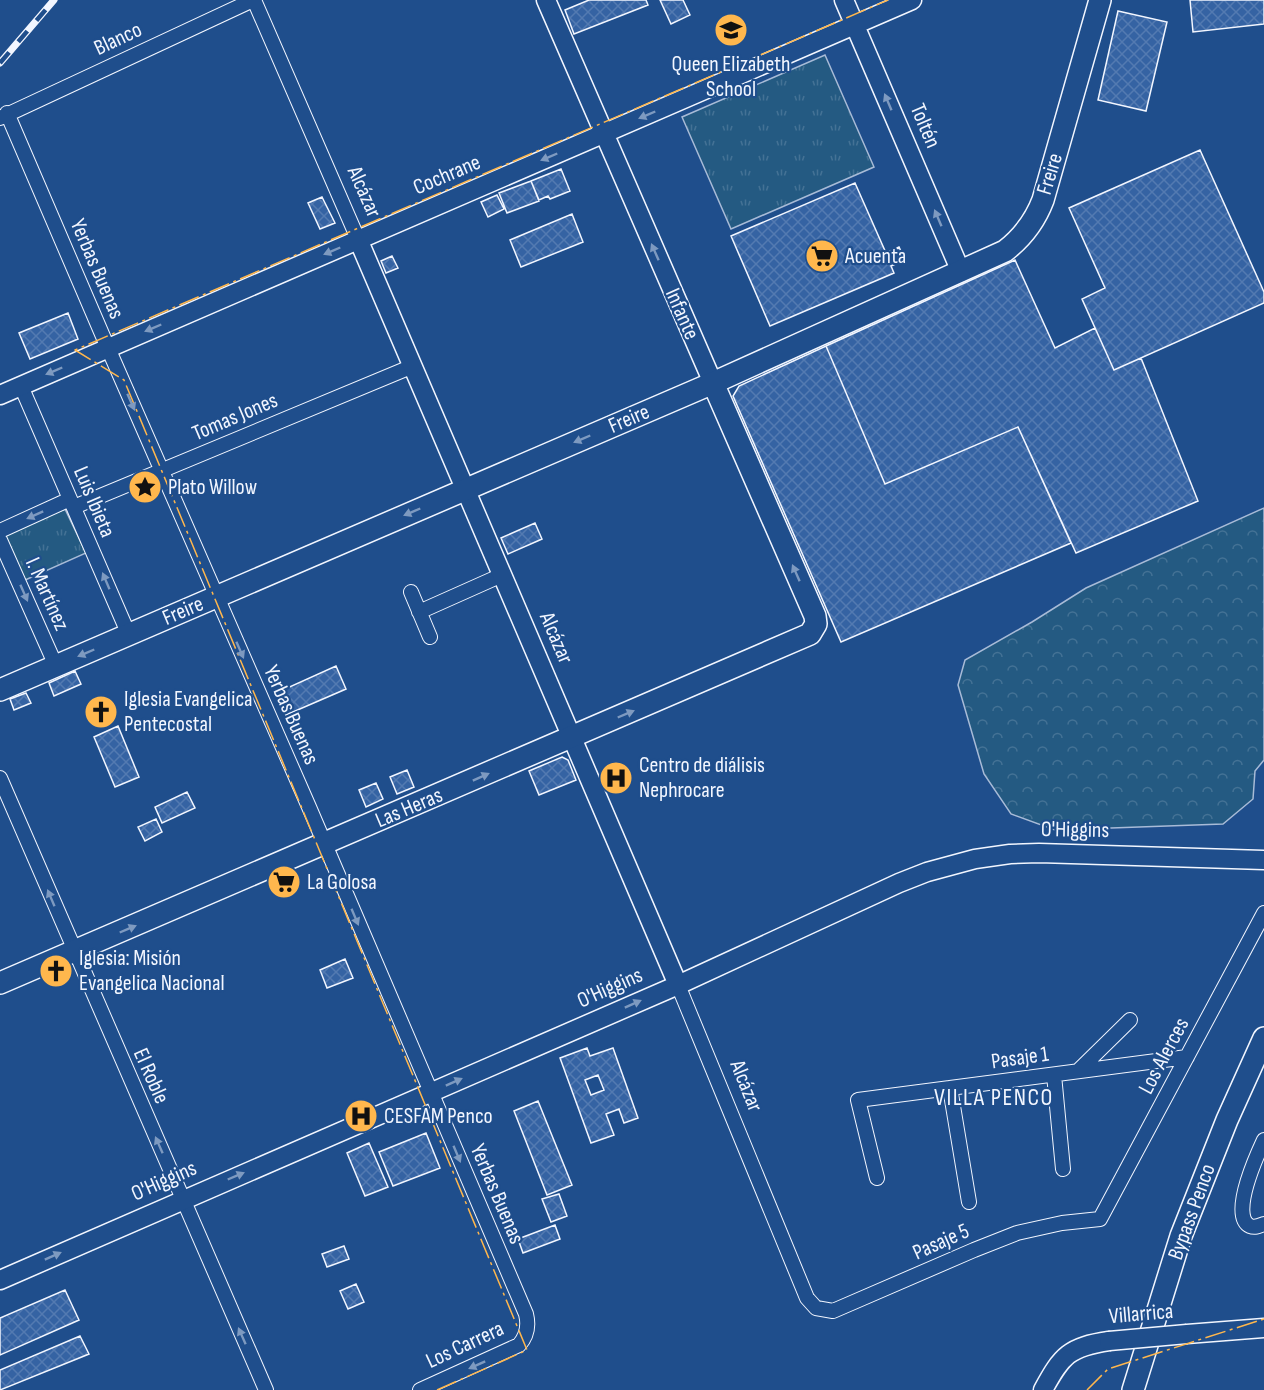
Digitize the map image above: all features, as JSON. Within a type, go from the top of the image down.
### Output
[{"type":"main road","name":"Freire","points":[[0,690],[713,383],[1005,251],[1023,236],[1038,213],[1100,0]]},
{"type":"main road","name":"Infante","points":[[713,383],[815,616],[815,627]]},
{"type":"main road","name":"Las Heras","points":[[0,983],[807,636],[815,627]]},
{"type":"main road","name":"Bypass Penco","points":[[1133,1390],[1181,1236],[1227,1120],[1264,1038]]},
{"type":"street","name":"Blanco","points":[[4,115],[254,0]]},
{"type":"street","name":"Alcázar","points":[[254,0],[678,985],[807,1298]]},
{"type":"street","name":"Infante","points":[[546,0],[713,383]]},
{"type":"street","name":"Toltén","points":[[844,0],[961,272]]},
{"type":"street","name":"Cochrane","points":[[0,395],[912,0]]},
{"type":"street","name":"Yerbas Buenas","points":[[4,115],[217,597],[526,1314],[528,1321],[526,1335]]},
{"type":"street","name":"Tomas Jones","points":[[0,531],[161,471],[413,366]]},
{"type":"street","name":"Luis Ibieta","points":[[21,386],[129,635]]},
{"type":"street","name":"I. Martínez","points":[[0,540],[56,666]]},
{"type":"street","points":[[419,612],[502,575]]},
{"type":"street","points":[[411,592],[430,637]]},
{"type":"street","name":"El Roble","points":[[0,778],[266,1390]]},
{"type":"street","name":"O'Higgins","points":[[0,1280],[678,985],[927,872],[1010,854],[1264,860]]},
{"type":"street","name":"Los Alerces","points":[[1100,1219],[1264,913]]},
{"type":"street","points":[[1077,1071],[1130,1020]]},
{"type":"street","name":"Pasaje 1","points":[[877,1178],[858,1100],[1187,1057]]},
{"type":"street","points":[[1054,1075],[1063,1169]]},
{"type":"street","points":[[950,1088],[969,1202]]},
{"type":"street","points":[[1264,1140],[1247,1183],[1242,1208],[1243,1217],[1248,1224],[1256,1227],[1264,1224]]},
{"type":"street","name":"Pasaje 5","points":[[807,1298],[811,1304],[822,1310],[839,1310],[1006,1237],[1062,1223],[1100,1219]]},
{"type":"street","name":"Villarrica","points":[[1043,1390],[1069,1353],[1087,1344],[1264,1328]]},
{"type":"street","name":"Los Carrera","points":[[420,1390],[508,1351],[519,1345],[526,1335]]},
{"type":"green space","points":[[825,55],[874,167],[731,229],[682,117]]},
{"type":"green space","points":[[1264,508],[1264,760],[1255,771],[1253,799],[1223,824],[1055,830],[1011,814],[984,774],[958,685],[965,660],[1086,588]]},
{"type":"green space","points":[[65,509],[86,553],[23,581],[3,535]]},
{"type":"building","points":[[589,0],[646,0],[648,5],[574,34],[565,10]]},
{"type":"building","points":[[660,0],[683,0],[690,15],[671,24]]},
{"type":"building","points":[[1190,0],[1264,0],[1264,24],[1193,32]]},
{"type":"building","points":[[1118,11],[1167,22],[1146,111],[1098,100]]},
{"type":"building","points":[[1200,150],[1264,292],[1264,303],[1114,370],[1082,299],[1105,288],[1069,208]]},
{"type":"building","points":[[561,169],[570,191],[550,199],[548,196],[539,200],[531,181]]},
{"type":"building","points":[[531,181],[539,201],[507,213],[499,193]]},
{"type":"building","name":"Acuenta","points":[[855,183],[886,253],[899,247],[905,260],[891,266],[894,273],[770,326],[731,236]]},
{"type":"building","points":[[497,195],[504,209],[488,217],[481,202]]},
{"type":"building","points":[[322,197],[335,223],[320,229],[308,203]]},
{"type":"building","points":[[572,214],[583,242],[521,267],[510,240]]},
{"type":"building","points":[[392,256],[398,268],[386,273],[381,261]]},
{"type":"building","points":[[1015,260],[1055,348],[1095,328],[1114,370],[1141,358],[1198,501],[1076,553],[1018,427],[885,484],[826,346]]},
{"type":"building","points":[[68,313],[78,339],[30,359],[19,333]]},
{"type":"building","points":[[826,346],[885,484],[1018,427],[1071,543],[841,642],[733,396],[739,386]]},
{"type":"building","points":[[535,523],[542,539],[508,554],[501,538]]},
{"type":"building","points":[[336,666],[346,689],[286,715],[276,693]]},
{"type":"building","points":[[75,671],[81,684],[54,696],[49,683]]},
{"type":"building","points":[[26,693],[31,703],[14,710],[10,699]]},
{"type":"building","points":[[118,726],[139,777],[115,787],[94,737]]},
{"type":"building","points":[[562,757],[568,760],[576,780],[539,795],[529,771]]},
{"type":"building","points":[[407,770],[414,787],[397,794],[390,777]]},
{"type":"building","points":[[376,783],[383,799],[366,807],[359,790]]},
{"type":"building","points":[[187,792],[195,808],[162,823],[155,807]]},
{"type":"building","points":[[156,819],[162,832],[145,841],[138,827]]},
{"type":"building","name":"La Golosa","points":[[289,871],[296,886],[280,893],[273,878]]},
{"type":"building","points":[[345,959],[353,978],[327,988],[320,970]]},
{"type":"building","points":[[587,1048],[590,1056],[613,1048],[638,1118],[624,1123],[619,1109],[606,1114],[614,1135],[591,1143],[560,1058]],"holes":[[[598,1075],[604,1090],[591,1095],[585,1080]]]},
{"type":"building","points":[[538,1101],[572,1185],[547,1195],[514,1111]]},
{"type":"building","points":[[426,1133],[440,1168],[393,1186],[379,1152]]},
{"type":"building","points":[[369,1143],[388,1187],[365,1196],[347,1153]]},
{"type":"building","points":[[559,1194],[567,1216],[551,1222],[542,1199]]},
{"type":"building","points":[[555,1225],[560,1239],[523,1253],[518,1239]]},
{"type":"building","points":[[344,1246],[349,1259],[327,1267],[322,1254]]},
{"type":"building","points":[[356,1284],[364,1302],[348,1309],[340,1291]]},
{"type":"building","points":[[65,1290],[79,1320],[0,1355],[0,1318]]},
{"type":"building","points":[[80,1336],[89,1354],[0,1390],[0,1370]]},
{"type":"railway","points":[[0,63],[54,0]]},
{"type":"power","points":[[437,1390],[527,1350],[124,380],[75,350],[888,0]]},
{"type":"power","points":[[1087,1390],[1108,1369],[1264,1319]]},
{"type":"place","name":"Queen Elizabeth School","points":[[731,30]]},
{"type":"place","name":"Acuenta","points":[[822,256]]},
{"type":"place","name":"Plato Willow","points":[[145,487]]},
{"type":"place","name":"Iglesia Evangelica Pentecostal","points":[[101,712]]},
{"type":"place","name":"Centro de diálisis Nephrocare","points":[[616,778]]},
{"type":"place","name":"La Golosa","points":[[284,882]]},
{"type":"place","name":"Iglesia: Misión Evangelica Nacional","points":[[56,971]]},
{"type":"place","name":"CESFAM Penco","points":[[361,1116]]},
{"type":"district","name":"VILLA PENCO","points":[[994,1097]]}]
